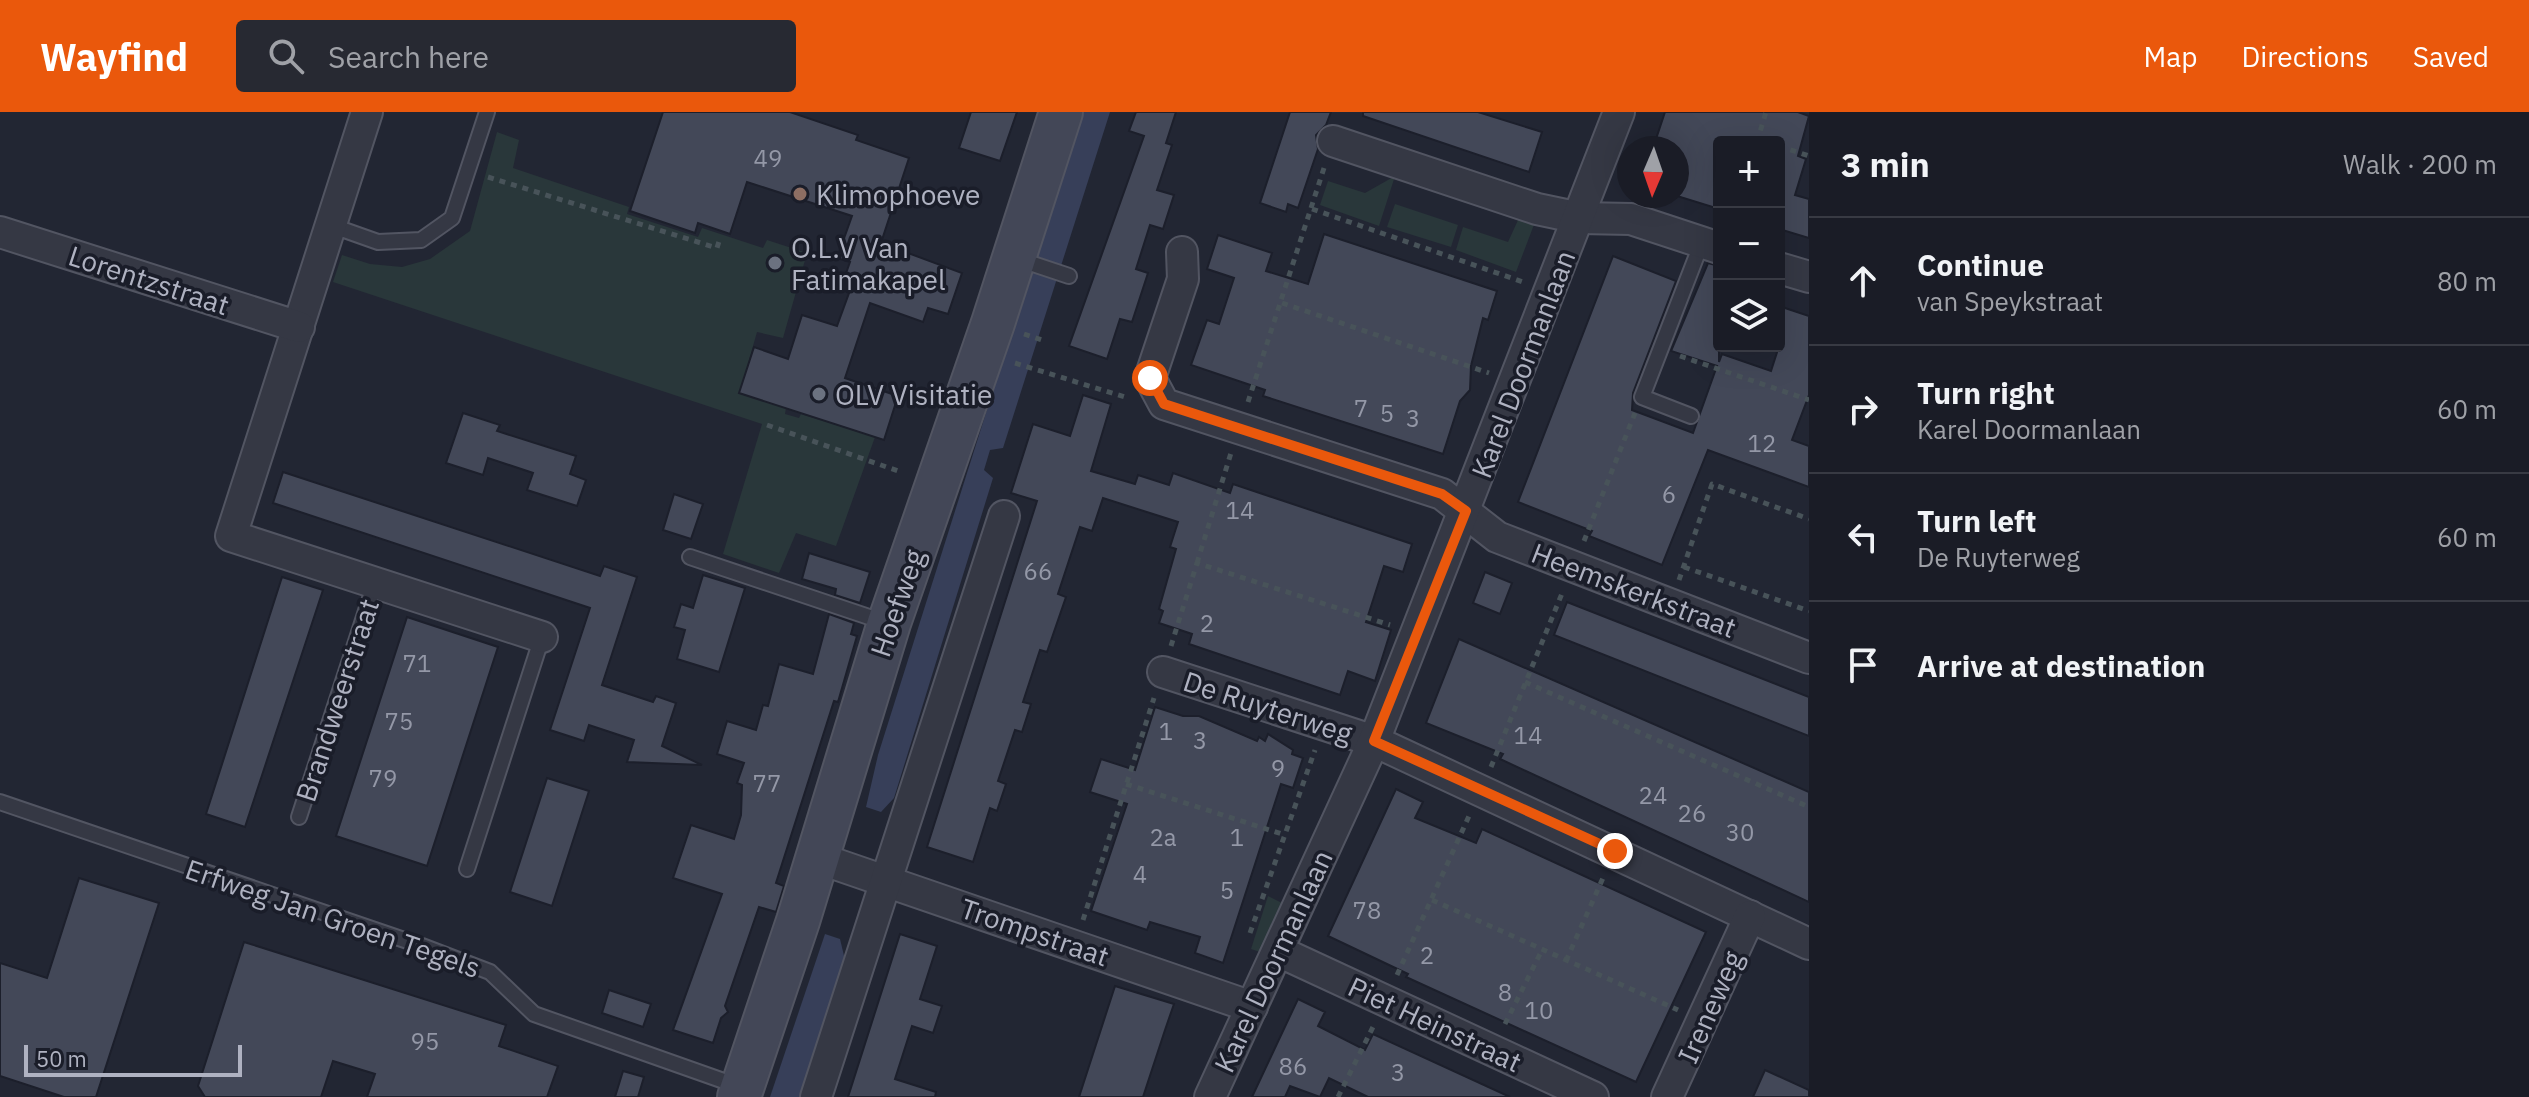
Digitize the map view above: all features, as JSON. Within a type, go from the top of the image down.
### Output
[{"type":"street","points":[[299,327],[367,112]]},
{"type":"street","name":"Hoefweg","points":[[741,1092],[818,858],[889,623],[1020,260],[1061,112]]},
{"type":"street","name":"Karel Doormanlaan","points":[[1210,1097],[1374,741],[1619,112]]},
{"type":"street","points":[[1333,141],[1537,209],[1580,218],[1631,219],[1710,245]]},
{"type":"street","name":"Lorentzstraat","points":[[0,232],[299,327]]},
{"type":"street","name":"Heemskerkstraat","points":[[1182,252],[1183,279],[1150,378],[1164,404],[1442,494],[1497,537],[1574,564],[1809,658]]},
{"type":"street","points":[[1785,270],[1809,277]]},
{"type":"street","name":"Brandweerstraat","points":[[299,327],[231,536],[542,637]]},
{"type":"street","points":[[816,1097],[1004,516]]},
{"type":"street","name":"De Ruyterweg","points":[[1163,672],[1374,741],[1809,944]]},
{"type":"street","name":"Trompstraat","points":[[818,858],[1252,1007]]},
{"type":"street","name":"Ireneweg","points":[[1667,1097],[1750,916]]},
{"type":"street","name":"Piet Heinstraat","points":[[1278,951],[1593,1097]]},
{"type":"lane","points":[[329,225],[378,242],[421,240],[452,218],[487,112]]},
{"type":"lane","points":[[1691,416],[1642,397],[1710,245]]},
{"type":"lane","points":[[1020,260],[1069,276]]},
{"type":"lane","points":[[690,557],[889,623]]},
{"type":"lane","name":"Brandweerstraat","points":[[299,817],[375,583]]},
{"type":"lane","name":"Brandweerstraat","points":[[467,869],[542,637]]},
{"type":"lane","name":"Erfweg Jan Groen Tegels","points":[[0,802],[490,972],[534,1014],[741,1092]]},
{"type":"path","points":[[1759,136],[1766,112]]},
{"type":"path","points":[[1197,563],[1333,141]]},
{"type":"path","points":[[1785,148],[1809,156]]},
{"type":"path","points":[[468,171],[717,248],[720,238]]},
{"type":"path","points":[[1312,209],[1551,292]]},
{"type":"path","points":[[1282,303],[1516,382]]},
{"type":"path","points":[[1661,349],[1809,400]]},
{"type":"path","points":[[1033,369],[1135,400]]},
{"type":"path","points":[[1338,1097],[1385,1002],[1481,790],[1642,397]]},
{"type":"path","points":[[767,425],[898,471]]},
{"type":"path","points":[[1671,603],[1712,484],[1809,519]]},
{"type":"path","points":[[1684,567],[1809,611]]},
{"type":"path","points":[[1525,682],[1809,807]]},
{"type":"path","points":[[1248,939],[1324,725]]},
{"type":"path","points":[[1126,784],[1285,835]]},
{"type":"path","points":[[1566,961],[1615,851]]},
{"type":"path","points":[[1432,900],[1704,1021]]},
{"type":"path","points":[[1492,1051],[1542,950]]},
{"type":"shaded area","points":[[497,132],[519,140],[513,168],[629,207],[627,214],[698,237],[702,228],[763,248],[767,240],[807,253],[783,338],[757,332],[740,392],[786,408],[785,414],[799,418],[801,414],[875,437],[836,546],[796,533],[779,573],[723,554],[762,424],[333,282],[342,255],[370,264],[402,267],[430,259],[470,231]]},
{"type":"shaded area","points":[[1395,176],[1379,226],[1320,205],[1328,181],[1365,193]]},
{"type":"shaded area","points":[[1395,204],[1458,225],[1451,247],[1387,227]]},
{"type":"shaded area","points":[[1519,218],[1535,222],[1516,272],[1456,250],[1463,227],[1508,242]]},
{"type":"shaded area","points":[[1268,896],[1286,905],[1263,953],[1251,949]]},
{"type":"water","points":[[1081,112],[1110,112],[1003,448],[990,450],[984,470],[993,478],[894,798],[881,812],[866,807],[878,755]]},
{"type":"water","points":[[825,934],[840,939],[845,960],[801,1097],[770,1097]]},
{"type":"building","points":[[663,112],[790,112],[858,135],[856,140],[909,158],[881,243],[962,273],[948,314],[928,308],[923,322],[870,303],[845,378],[898,396],[884,440],[739,393],[754,347],[788,359],[802,315],[837,326],[853,282],[844,279],[850,262],[837,258],[852,216],[747,182],[730,234],[698,223],[695,233],[630,211]]},
{"type":"building","points":[[971,112],[1017,112],[1000,161],[959,148]]},
{"type":"building","points":[[1136,112],[1176,112],[1166,143],[1172,145],[1157,190],[1174,195],[1163,229],[1150,225],[1136,269],[1148,273],[1132,322],[1120,319],[1107,359],[1069,346],[1144,136],[1129,131]]},
{"type":"building","points":[[1290,112],[1331,112],[1326,125],[1316,135],[1318,149],[1298,208],[1288,204],[1286,212],[1260,203]]},
{"type":"building","points":[[1363,112],[1478,112],[1542,132],[1529,172],[1363,116]]},
{"type":"building","points":[[1665,112],[1798,112],[1809,116],[1798,156],[1806,159],[1795,195],[1809,199],[1809,238],[1785,231],[1785,136],[1713,136],[1713,207],[1689,200],[1689,136],[1657,136]]},
{"type":"building","points":[[1324,234],[1497,291],[1488,320],[1483,318],[1471,366],[1470,390],[1460,401],[1443,454],[1263,396],[1265,390],[1191,365],[1207,320],[1219,324],[1234,278],[1207,269],[1218,235],[1272,253],[1266,271],[1308,284]]},
{"type":"building","points":[[1613,256],[1676,281],[1633,393],[1632,410],[1693,433],[1717,366],[1671,351],[1708,263],[1713,264],[1713,352],[1719,352],[1719,362],[1722,354],[1771,371],[1777,352],[1785,352],[1785,308],[1809,316],[1809,395],[1792,440],[1809,446],[1809,487],[1708,450],[1662,565],[1589,536],[1592,531],[1518,502]]},
{"type":"building","points":[[1083,395],[1111,404],[1091,471],[1135,484],[1138,475],[1169,485],[1173,473],[1230,493],[1233,484],[1412,544],[1403,572],[1384,566],[1366,622],[1391,630],[1375,681],[1348,671],[1340,695],[1189,644],[1192,634],[1159,623],[1163,611],[1159,609],[1176,549],[1170,547],[1178,522],[1103,498],[1092,531],[1080,527],[1058,594],[1066,597],[1047,652],[1040,650],[1023,702],[1031,704],[1022,732],[1015,730],[998,781],[1006,784],[997,811],[990,808],[973,862],[927,847],[1037,501],[1011,493],[1033,424],[1070,436]]},
{"type":"building","points":[[463,413],[500,425],[497,431],[576,456],[570,474],[586,480],[577,506],[527,490],[533,473],[488,458],[483,475],[446,463]]},
{"type":"building","points":[[283,472],[600,576],[604,566],[637,577],[602,685],[653,702],[656,696],[676,703],[662,746],[702,765],[627,762],[634,740],[589,725],[584,741],[550,730],[590,608],[273,503]]},
{"type":"building","points":[[674,494],[703,504],[691,539],[663,530]]},
{"type":"building","points":[[809,553],[870,572],[860,603],[835,595],[836,589],[802,579]]},
{"type":"building","points":[[1485,572],[1512,583],[1500,614],[1473,603]]},
{"type":"building","points":[[703,575],[745,588],[719,672],[677,659],[685,630],[674,627],[681,604],[693,608]]},
{"type":"building","points":[[282,577],[323,590],[245,827],[206,814]]},
{"type":"building","points":[[1567,602],[1809,697],[1809,736],[1554,635]]},
{"type":"building","points":[[829,614],[854,623],[851,634],[857,636],[838,702],[834,701],[776,883],[784,886],[776,912],[759,907],[725,1006],[728,1012],[721,1018],[713,1043],[673,1030],[722,894],[673,878],[691,825],[734,839],[741,815],[742,785],[737,783],[744,763],[717,754],[727,721],[756,730],[763,705],[768,706],[779,664],[813,674]]},
{"type":"building","points":[[407,617],[498,647],[427,866],[336,836]]},
{"type":"building","points":[[1459,639],[1809,792],[1809,902],[1500,759],[1503,754],[1426,723]]},
{"type":"building","points":[[1155,707],[1183,716],[1199,716],[1257,741],[1259,737],[1265,741],[1268,734],[1293,750],[1292,754],[1303,758],[1293,788],[1281,784],[1223,963],[1195,953],[1200,937],[1150,922],[1147,930],[1091,911],[1127,804],[1090,792],[1101,759],[1135,770]]},
{"type":"building","points":[[547,778],[589,791],[552,906],[510,892]]},
{"type":"building","points":[[1396,789],[1423,802],[1415,818],[1476,843],[1482,829],[1706,932],[1636,1082],[1406,977],[1408,974],[1328,936]]},
{"type":"building","points":[[79,878],[159,903],[96,1097],[64,1097],[0,1076],[0,963],[47,978]]},
{"type":"building","points":[[900,934],[937,946],[920,999],[942,1006],[933,1033],[912,1026],[895,1079],[936,1092],[935,1097],[848,1097]]},
{"type":"building","points":[[244,942],[506,1025],[499,1046],[558,1066],[547,1097],[367,1097],[375,1074],[333,1061],[321,1097],[205,1097],[198,1086]]},
{"type":"building","points":[[1115,986],[1174,1004],[1143,1097],[1079,1097]]},
{"type":"building","points":[[609,990],[651,1004],[643,1027],[602,1013]]},
{"type":"building","points":[[1298,999],[1325,1012],[1318,1026],[1365,1050],[1373,1034],[1510,1097],[1368,1097],[1329,1078],[1320,1097],[1290,1086],[1285,1097],[1252,1097]]},
{"type":"building","points":[[1765,1070],[1809,1090],[1809,1097],[1753,1097]]},
{"type":"building","points":[[623,1071],[644,1077],[638,1097],[615,1097]]},
{"type":"place","name":"Klimophoeve","points":[[800,194]]},
{"type":"place","name":"O.L.V Van Fatimakapel","points":[[775,263]]},
{"type":"place","name":"OLV Visitatie","points":[[819,394]]},
{"type":"route","points":[[1150,378],[1164,404],[1442,494],[1466,511],[1374,741],[1615,851]]}]
